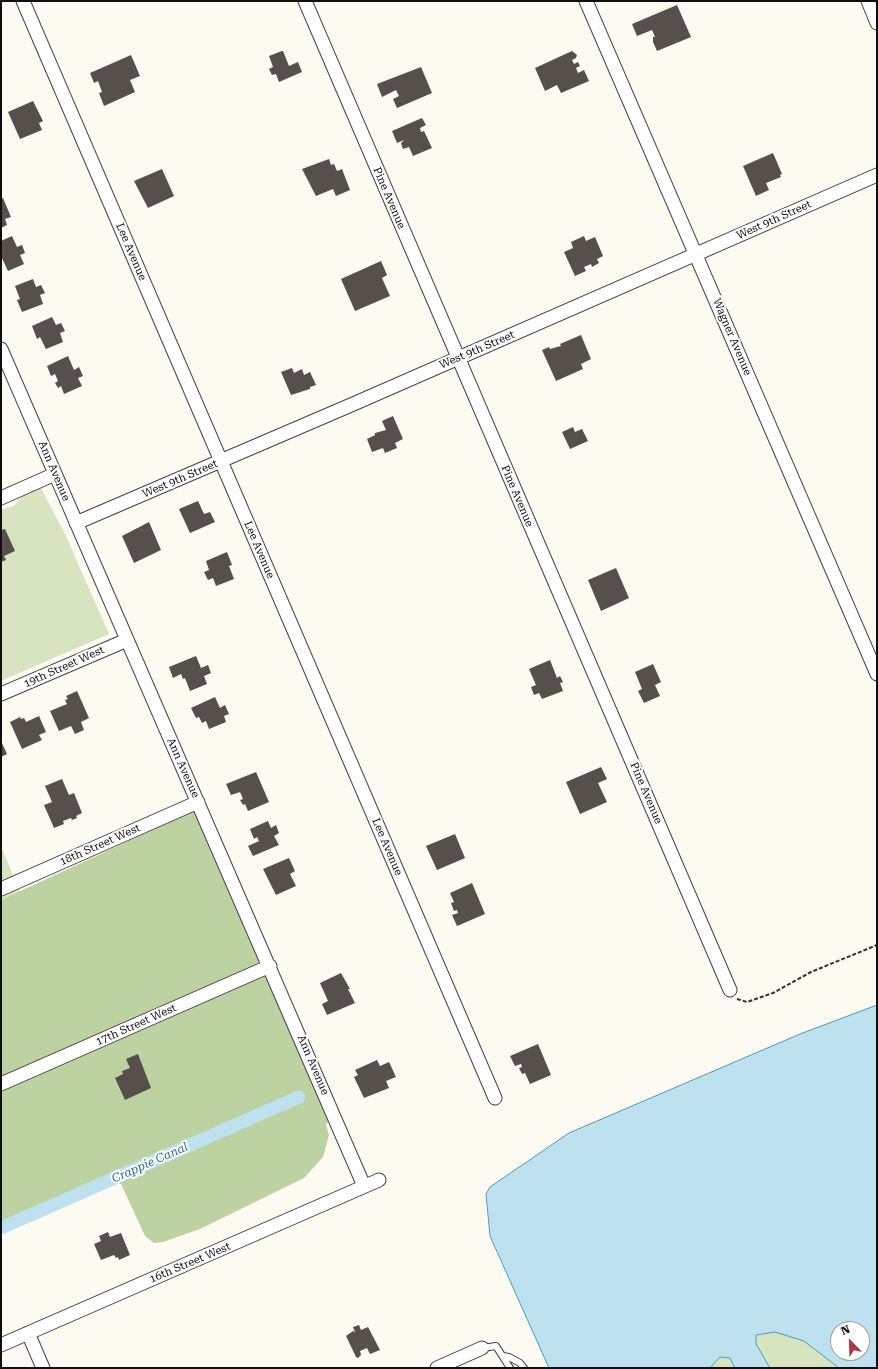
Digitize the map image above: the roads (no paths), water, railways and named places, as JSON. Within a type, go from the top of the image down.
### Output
[{"type":"street","name":"Lee Avenue","points":[[23,1],[496,1098]]},
{"type":"street","name":"Pine Avenue","points":[[305,1],[730,990]]},
{"type":"street","name":"Wagner Avenue","points":[[586,1],[877,674]]},
{"type":"street","points":[[868,1],[877,23]]},
{"type":"street","name":"West 9th Street","points":[[76,523],[877,175]]},
{"type":"street","name":"Ann Avenue","points":[[1,350],[270,966],[364,1186]]},
{"type":"street","points":[[1,498],[55,474]]},
{"type":"street","name":"19th Street West","points":[[1,694],[127,640]]},
{"type":"street","name":"18th Street West","points":[[1,888],[198,802]]},
{"type":"street","name":"17th Street West","points":[[1,1084],[270,966]]},
{"type":"street","name":"16th Street West","points":[[1,1344],[379,1180]]},
{"type":"street","points":[[28,1333],[43,1368]]},
{"type":"street","points":[[436,1368],[482,1348]]},
{"type":"lane","points":[[482,1348],[496,1346],[510,1368]]},
{"type":"lane","points":[[503,1356],[509,1357],[520,1363],[524,1368]]},
{"type":"water","points":[[877,1005],[877,1368],[839,1368],[804,1341],[775,1332],[756,1335],[756,1344],[770,1368],[735,1368],[730,1358],[720,1357],[710,1368],[549,1368],[490,1236],[486,1194],[490,1187],[569,1133],[800,1034]]},
{"type":"waterway","name":"Crappie Canal","points":[[1,1228],[299,1097]]}]
